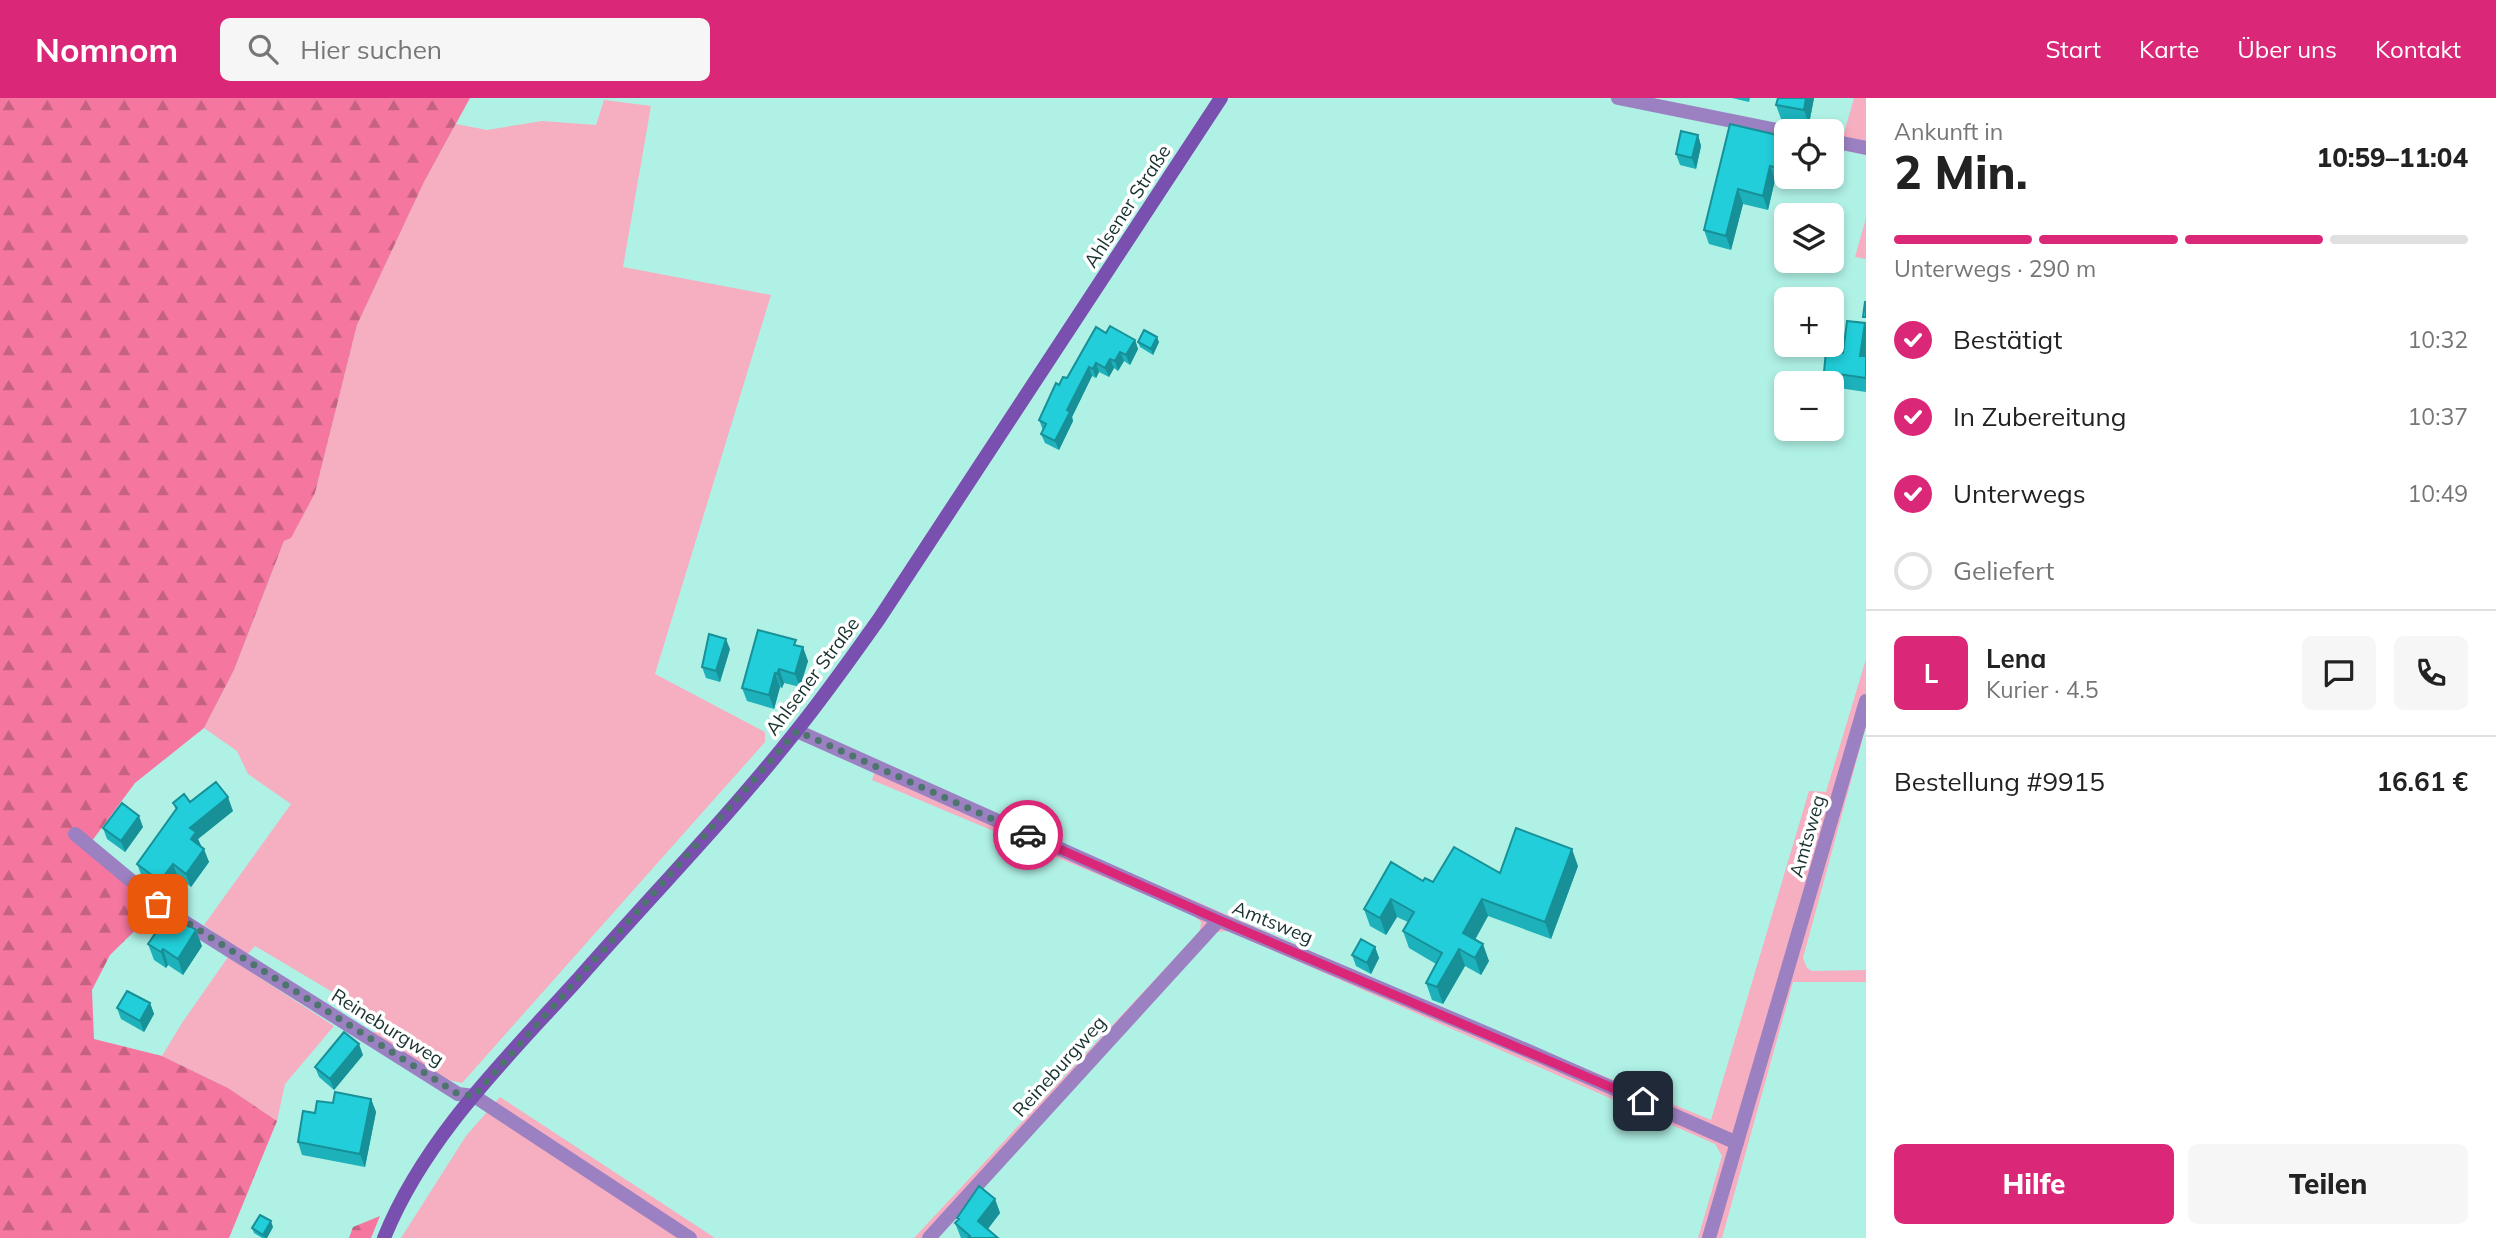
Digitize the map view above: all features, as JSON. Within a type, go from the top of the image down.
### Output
[{"type":"main road","name":"Ahlsener Straße","points":[[384,1238],[429,1151],[474,1096],[797,731],[879,620],[1221,98]]},
{"type":"street","points":[[1618,98],[1774,129]]},
{"type":"street","points":[[1844,144],[1866,148]]},
{"type":"street","name":"Amtsweg","points":[[1709,1238],[1866,701]]},
{"type":"street","name":"Amtsweg","points":[[797,731],[1219,920],[1737,1143]]},
{"type":"street","name":"Reineburgweg","points":[[75,834],[175,916],[458,1094],[474,1096],[690,1238]]},
{"type":"street","name":"Reineburgweg","points":[[929,1238],[1219,920]]},
{"type":"shaded area","points":[[1854,98],[1866,98],[1866,146],[1844,140]]},
{"type":"shaded area","points":[[604,100],[651,106],[623,267],[771,295],[655,674],[765,732],[765,742],[462,1083],[449,1080],[372,1035],[383,1022],[255,946],[247,955],[204,925],[291,804],[248,774],[237,751],[204,728],[234,670],[284,541],[315,493],[357,325],[424,182],[456,124],[487,130],[542,121],[596,125]]},
{"type":"shaded area","points":[[1866,218],[1866,259],[1855,257]]},
{"type":"shaded area","points":[[1866,659],[1866,726],[1803,958],[1807,968],[1812,971],[1866,970],[1866,982],[1793,982],[1722,1238],[1698,1238],[1722,1156],[1715,1144],[1228,931],[1215,932],[937,1238],[914,1238],[1200,931],[1201,922],[1192,914],[872,780],[878,764],[1521,1042],[1711,1120],[1809,791],[1826,792]]},
{"type":"shaded area","points":[[228,957],[334,1026],[285,1084],[277,1121],[228,1088],[162,1056]]},
{"type":"shaded area","points":[[500,1097],[715,1238],[401,1238],[466,1136]]},
{"type":"green space","points":[[0,98],[470,98],[424,182],[357,325],[315,493],[291,538],[284,541],[234,670],[204,728],[135,783],[86,849],[157,909],[110,955],[92,990],[94,1039],[162,1056],[228,1088],[277,1121],[229,1238],[0,1238]]},
{"type":"green space","points":[[380,1216],[371,1238],[349,1238],[353,1227]]},
{"type":"building","points":[[1778,98],[1806,98],[1804,110],[1776,105]]},
{"type":"building","points":[[1730,124],[1774,134],[1774,167],[1770,166],[1763,196],[1738,189],[1726,236],[1704,230]]},
{"type":"building","points":[[1681,131],[1698,135],[1692,158],[1676,154]]},
{"type":"building","points":[[1847,321],[1865,323],[1860,356],[1866,356],[1866,378],[1844,375],[1844,371],[1824,371],[1825,357],[1844,357]]},
{"type":"building","points":[[1110,326],[1135,340],[1126,355],[1120,352],[1115,361],[1110,359],[1105,368],[1096,363],[1093,369],[1089,367],[1055,441],[1041,434],[1046,424],[1039,420],[1056,383],[1059,385],[1063,377],[1067,378],[1096,327],[1106,333]]},
{"type":"building","points":[[1144,330],[1157,337],[1151,349],[1138,342]]},
{"type":"building","points":[[758,630],[796,640],[794,645],[803,647],[795,674],[779,669],[777,674],[775,673],[769,695],[742,688]]},
{"type":"building","points":[[709,634],[726,639],[716,671],[702,667]]},
{"type":"building","points":[[216,782],[228,797],[190,828],[196,832],[191,839],[204,849],[186,874],[173,864],[160,881],[137,864],[177,808],[173,803],[184,794],[190,802]]},
{"type":"building","points":[[122,803],[139,816],[121,841],[103,828]]},
{"type":"building","points":[[1516,828],[1572,849],[1545,922],[1482,899],[1463,933],[1483,944],[1475,958],[1459,949],[1437,987],[1426,983],[1442,953],[1403,931],[1414,912],[1391,899],[1380,918],[1364,909],[1391,862],[1423,881],[1425,878],[1433,882],[1454,847],[1500,873]]},
{"type":"building","points":[[168,915],[196,930],[178,959],[163,949],[161,952],[148,944]]},
{"type":"building","points":[[1361,939],[1375,947],[1367,963],[1352,955]]},
{"type":"building","points":[[127,991],[150,1003],[140,1021],[117,1008]]},
{"type":"building","points":[[344,1032],[359,1044],[330,1079],[315,1067]]},
{"type":"building","points":[[335,1092],[371,1099],[360,1154],[298,1142],[303,1111],[315,1113],[317,1101],[333,1103]]},
{"type":"building","points":[[979,1186],[995,1199],[978,1221],[998,1238],[968,1238],[970,1236],[955,1223]]},
{"type":"building","points":[[260,1215],[271,1221],[263,1235],[252,1228]]},
{"type":"way so far","points":[[158,904],[458,1094],[474,1096],[797,731],[1028,835]]},
{"type":"route","points":[[1028,835],[1219,920],[1643,1101]]}]
